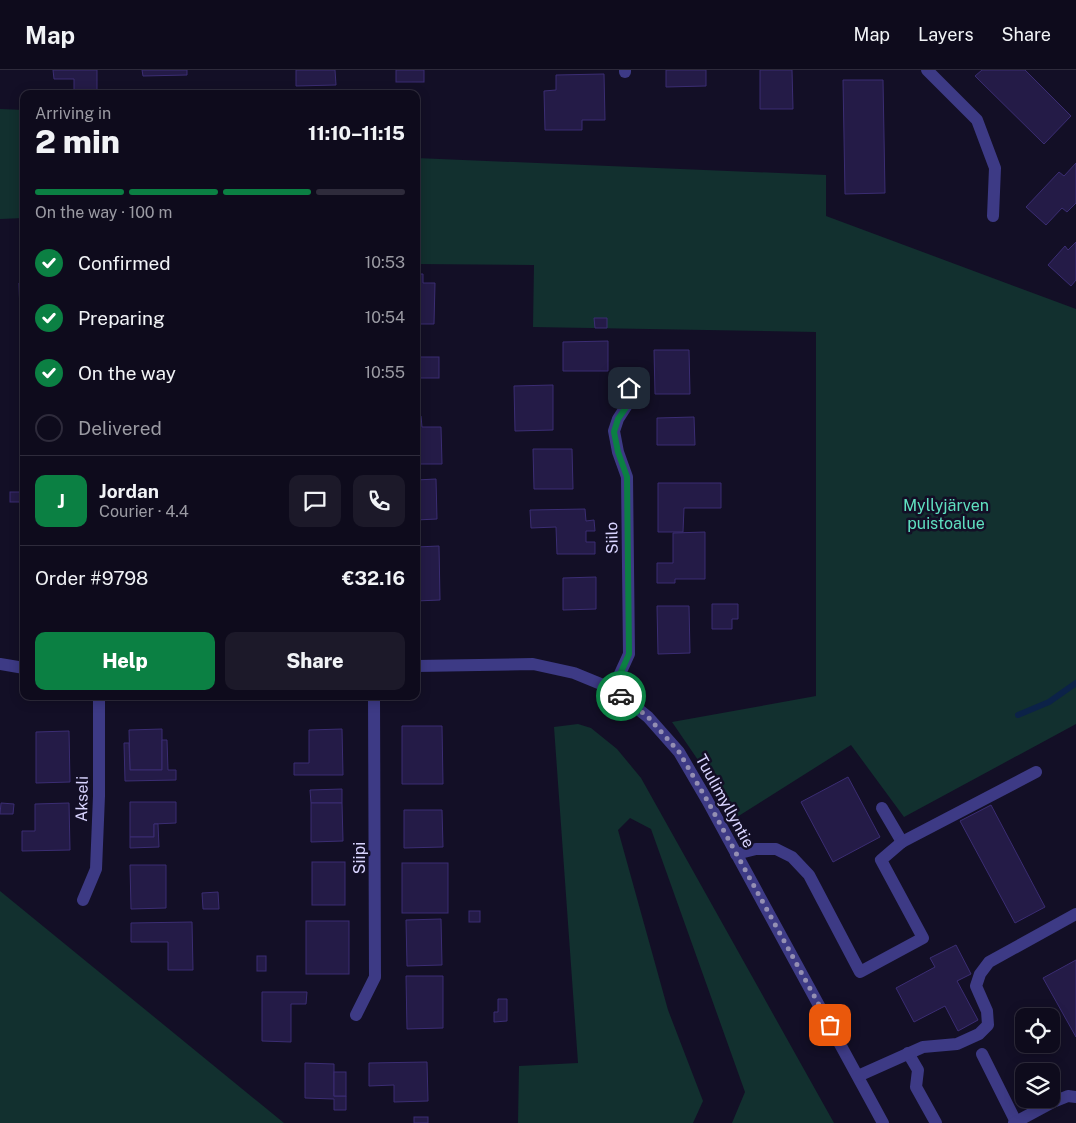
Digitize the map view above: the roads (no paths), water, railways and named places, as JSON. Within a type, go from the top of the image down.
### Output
[{"type":"street","points":[[927,70],[978,120],[995,168],[993,216]]},
{"type":"street","name":"Siilo","points":[[613,690],[629,654],[627,477],[618,452],[614,432],[618,419],[627,406],[629,388]]},
{"type":"street","points":[[0,664],[20,667]]},
{"type":"street","name":"Tuulimyllyntie","points":[[420,666],[533,664],[574,672],[613,690],[648,717],[679,752],[883,1123]]},
{"type":"street","name":"Akseli","points":[[83,900],[96,868],[100,796],[99,700]]},
{"type":"street","name":"Siipi","points":[[356,1015],[376,978],[374,700]]},
{"type":"street","points":[[736,854],[756,849],[776,849],[792,856],[809,875],[860,972],[923,938],[882,860],[902,842],[1036,772]]},
{"type":"street","points":[[882,808],[902,842]]},
{"type":"street","points":[[858,1076],[923,1047],[956,1044],[979,1034],[988,1025],[987,1011],[976,986],[980,974],[989,962],[1076,914]]},
{"type":"street","points":[[908,1053],[918,1070],[916,1087],[936,1123]]},
{"type":"street","points":[[982,1054],[1015,1122],[1053,1102],[1068,1096],[1076,1097]]},
{"type":"waterway","points":[[1018,715],[1049,702],[1076,683]]},
{"type":"park label","name":"Myllyjärven puistoalue","points":[[946,514]]}]
